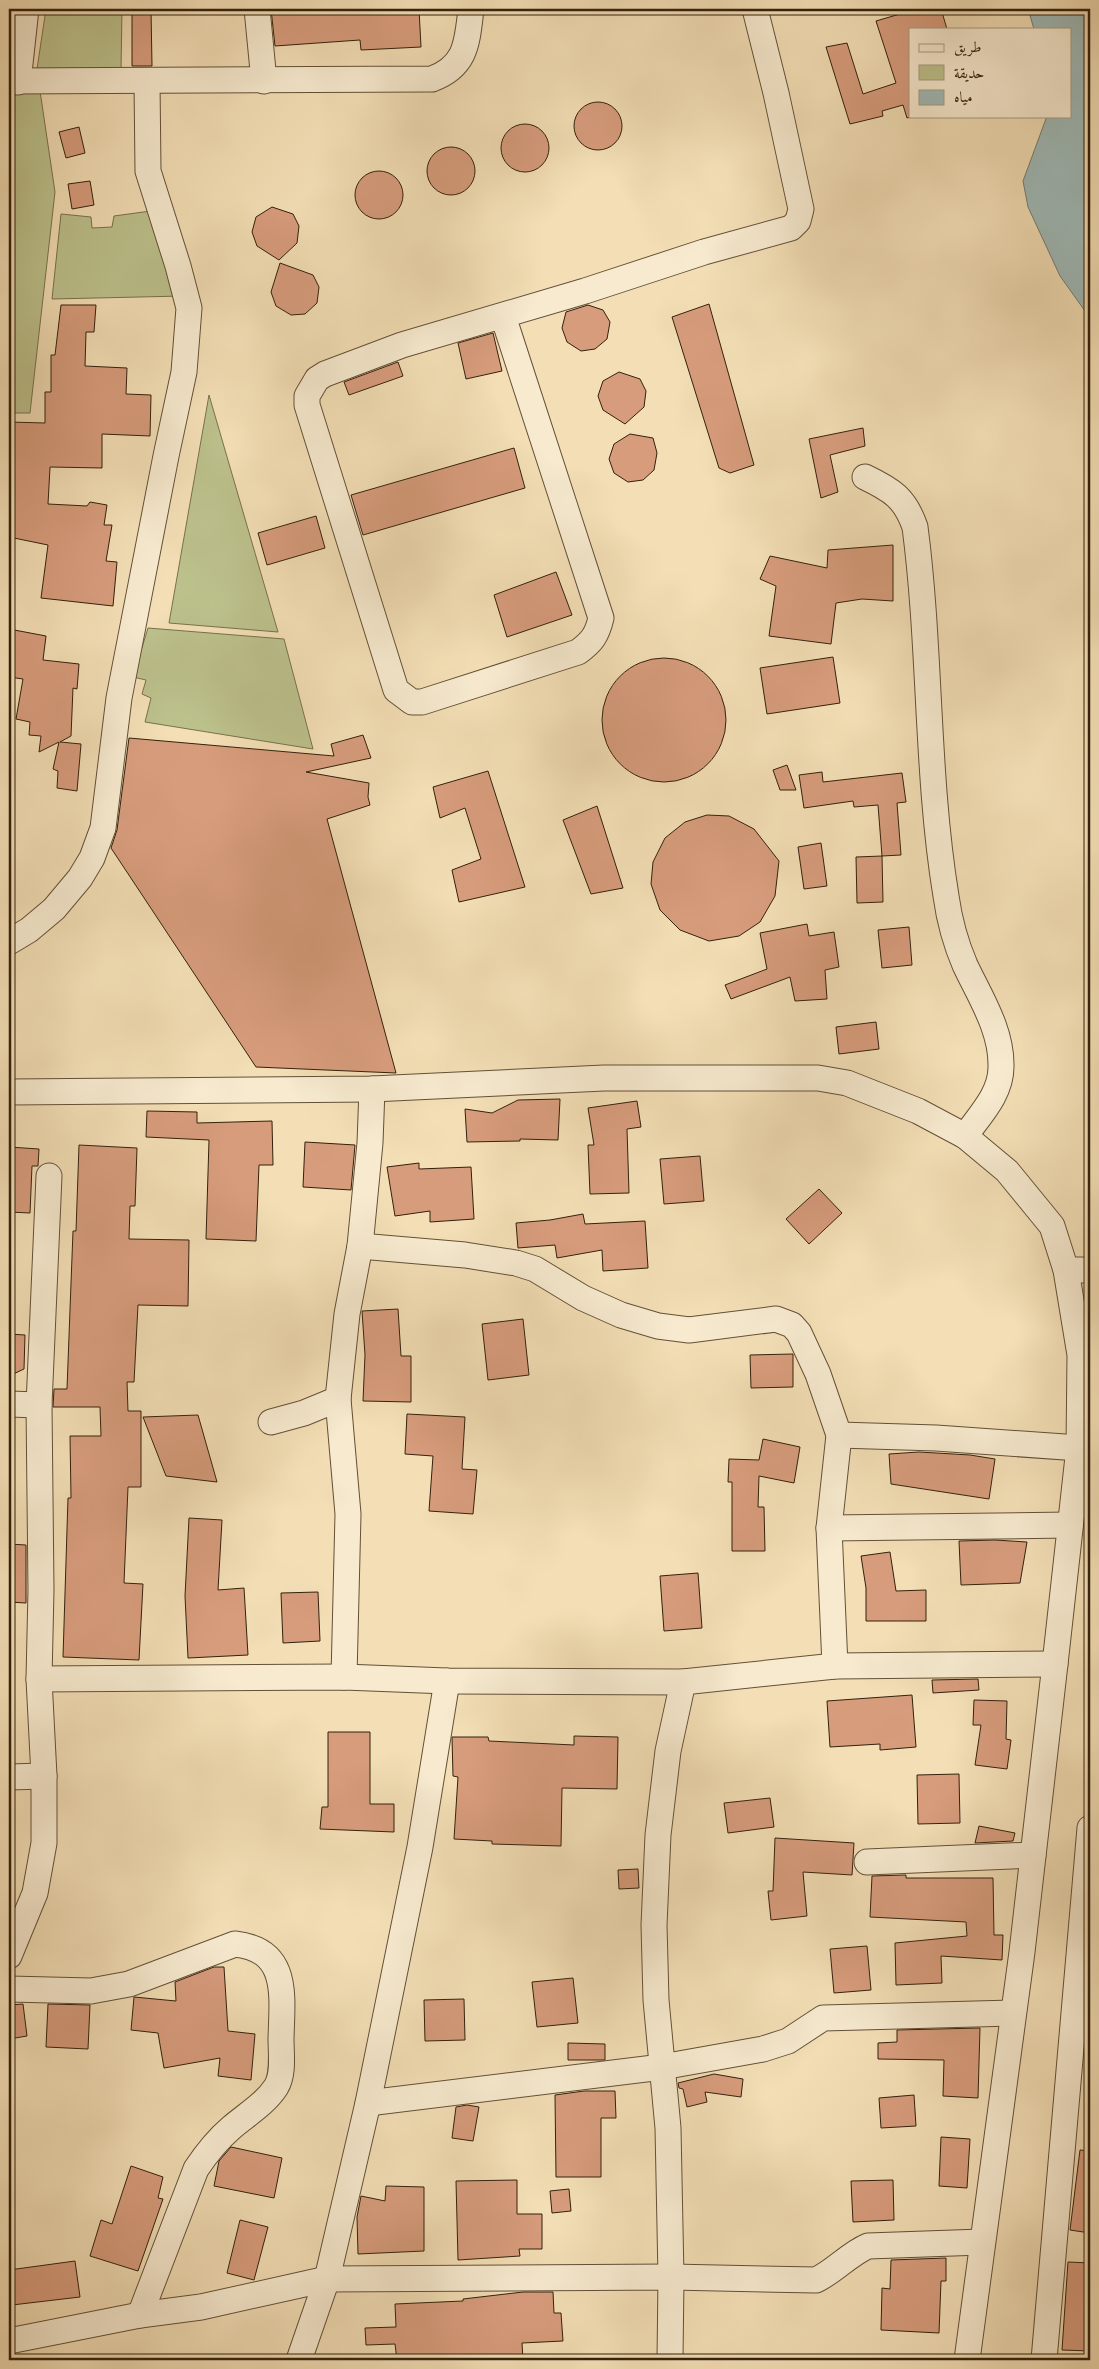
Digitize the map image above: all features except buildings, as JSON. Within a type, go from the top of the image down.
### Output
[{"type":"street","points":[[26,9],[13,82],[432,80],[445,74],[456,65],[464,51],[472,9]]},
{"type":"street","points":[[257,9],[264,80]]},
{"type":"street","points":[[503,316],[601,618],[598,632],[591,643],[578,652],[422,702],[412,702],[396,690],[308,405],[307,396],[317,379],[325,374],[402,345],[503,316],[704,252],[784,232],[798,220],[801,209],[799,199],[776,93],[755,9]]},
{"type":"street","points":[[9,942],[29,930],[54,909],[80,878],[92,858],[103,828],[119,698],[184,372],[187,298],[148,171],[147,82]]},
{"type":"street","points":[[865,477],[886,487],[899,497],[909,511],[915,527],[937,817],[946,897],[965,964],[985,1003],[997,1035],[1001,1054],[999,1084],[990,1101],[965,1136]]},
{"type":"street","points":[[9,1092],[372,1089],[604,1078],[818,1078],[847,1083],[875,1093],[918,1111],[965,1136],[1007,1171],[1052,1226],[1078,1270],[1080,1354],[1079,1448],[1033,1855],[967,2360]]},
{"type":"street","points":[[344,1677],[348,1514],[338,1399],[347,1314],[360,1246],[370,1144],[372,1089]]},
{"type":"street","points":[[9,1956],[35,1893],[44,1843],[44,1776],[39,1680],[41,1580],[39,1405],[49,1176]]},
{"type":"street","points":[[360,1246],[465,1255],[516,1263],[535,1269],[583,1298],[621,1315],[658,1326],[690,1330],[766,1320],[784,1321],[799,1332],[818,1374],[839,1436],[829,1528],[835,1666]]},
{"type":"street","points":[[271,1422],[304,1413],[338,1399]]},
{"type":"street","points":[[9,1404],[39,1405]]},
{"type":"street","points":[[839,1436],[936,1438],[1079,1448]]},
{"type":"street","points":[[829,1528],[1070,1526]]},
{"type":"street","points":[[39,1680],[344,1677],[447,1681],[683,1682],[835,1666],[1055,1664]]},
{"type":"street","points":[[299,2360],[326,2279],[368,2103],[420,1847],[447,1681]]},
{"type":"street","points":[[670,2360],[672,2277],[668,2128],[656,2000],[654,1926],[658,1835],[668,1751],[683,1682]]},
{"type":"street","points":[[9,1776],[44,1776]]},
{"type":"street","points":[[1044,2360],[1090,1828]]},
{"type":"street","points":[[867,1862],[1033,1855]]},
{"type":"street","points":[[9,1989],[91,1991],[129,1984],[235,1944],[252,1946],[265,1953],[277,1970],[282,1985],[281,2071],[277,2085],[268,2098],[218,2142],[196,2168],[140,2315]]},
{"type":"street","points":[[368,2103],[662,2066],[776,2046],[788,2041],[823,2018],[1013,2013]]},
{"type":"street","points":[[9,2341],[140,2315],[201,2307],[326,2279],[672,2277],[816,2280],[828,2274],[856,2251],[868,2246],[982,2242]]},
{"type":"green space","points":[[46,9],[122,9],[121,69],[37,69]]},
{"type":"green space","points":[[40,91],[55,192],[30,413],[9,413],[9,92]]},
{"type":"green space","points":[[158,210],[183,296],[52,299],[61,214],[91,217],[92,228],[112,227],[114,216]]},
{"type":"green space","points":[[209,395],[278,632],[169,623]]},
{"type":"green space","points":[[148,628],[284,639],[313,749],[145,722],[151,698],[142,694],[146,680],[133,677]]},
{"type":"water","points":[[1028,9],[1090,9],[1090,318],[1060,276],[1028,207],[1023,181],[1046,118],[1072,118],[1072,28],[1034,28]]}]
